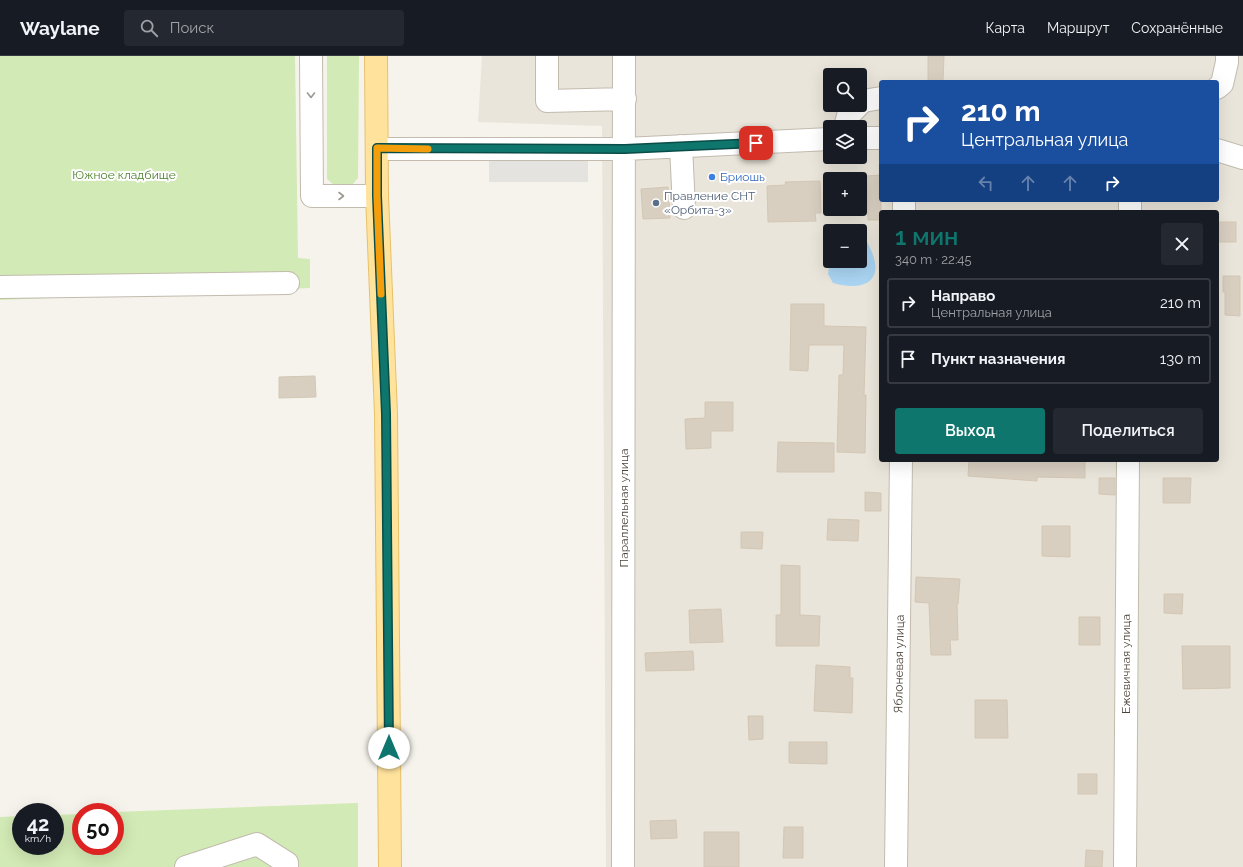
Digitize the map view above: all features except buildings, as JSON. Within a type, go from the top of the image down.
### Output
[{"type":"main road","points":[[376,56],[377,196],[386,414],[390,867]]},
{"type":"street","points":[[311,56],[312,196],[377,196]]},
{"type":"street","points":[[547,56],[547,101],[625,99]]},
{"type":"street","name":"Параллельная улица","points":[[623,867],[624,56]]},
{"type":"street","points":[[1219,86],[1222,84],[1227,56]]},
{"type":"street","points":[[867,100],[879,98]]},
{"type":"street","points":[[847,120],[848,116],[852,112]]},
{"type":"street","points":[[867,138],[879,138]]},
{"type":"street","points":[[377,148],[625,149],[823,139]]},
{"type":"street","points":[[681,146],[684,208]]},
{"type":"street","points":[[1219,151],[1243,158]]},
{"type":"street","points":[[0,287],[288,283]]},
{"type":"street","name":"Яблоневая улица","points":[[896,867],[901,462]]},
{"type":"street","name":"Ежевичная улица","points":[[1125,867],[1128,462]]},
{"type":"street","points":[[186,867],[257,844],[287,863],[287,867]]},
{"type":"shaded area","points":[[482,56],[1243,56],[1243,867],[606,867],[602,126],[478,122]]},
{"type":"shaded area","points":[[489,158],[588,158],[588,182],[489,182]]},
{"type":"green space","name":"Южное кладбище","points":[[0,56],[295,56],[298,258],[310,259],[310,288],[0,300]]},
{"type":"green space","points":[[327,56],[359,56],[358,178],[352,185],[335,186],[327,179]]},
{"type":"green space","points":[[358,803],[358,867],[0,867],[0,817],[12,816],[12,855],[64,855],[64,815],[72,814],[72,855],[124,855],[124,812]]},
{"type":"water","points":[[867,242],[875,262],[873,277],[868,282],[861,285],[852,286],[833,283],[828,274],[829,268],[867,268]]},
{"type":"slow traffic","points":[[381,294],[377,196],[377,148],[428,149]]},
{"type":"place","name":"Бриошь","points":[[712,177]]},
{"type":"place","name":"Правление СНТ «Орбита-3»","points":[[656,203]]},
{"type":"route","points":[[389,748],[386,414],[377,196],[377,148],[625,149],[756,143]]}]
